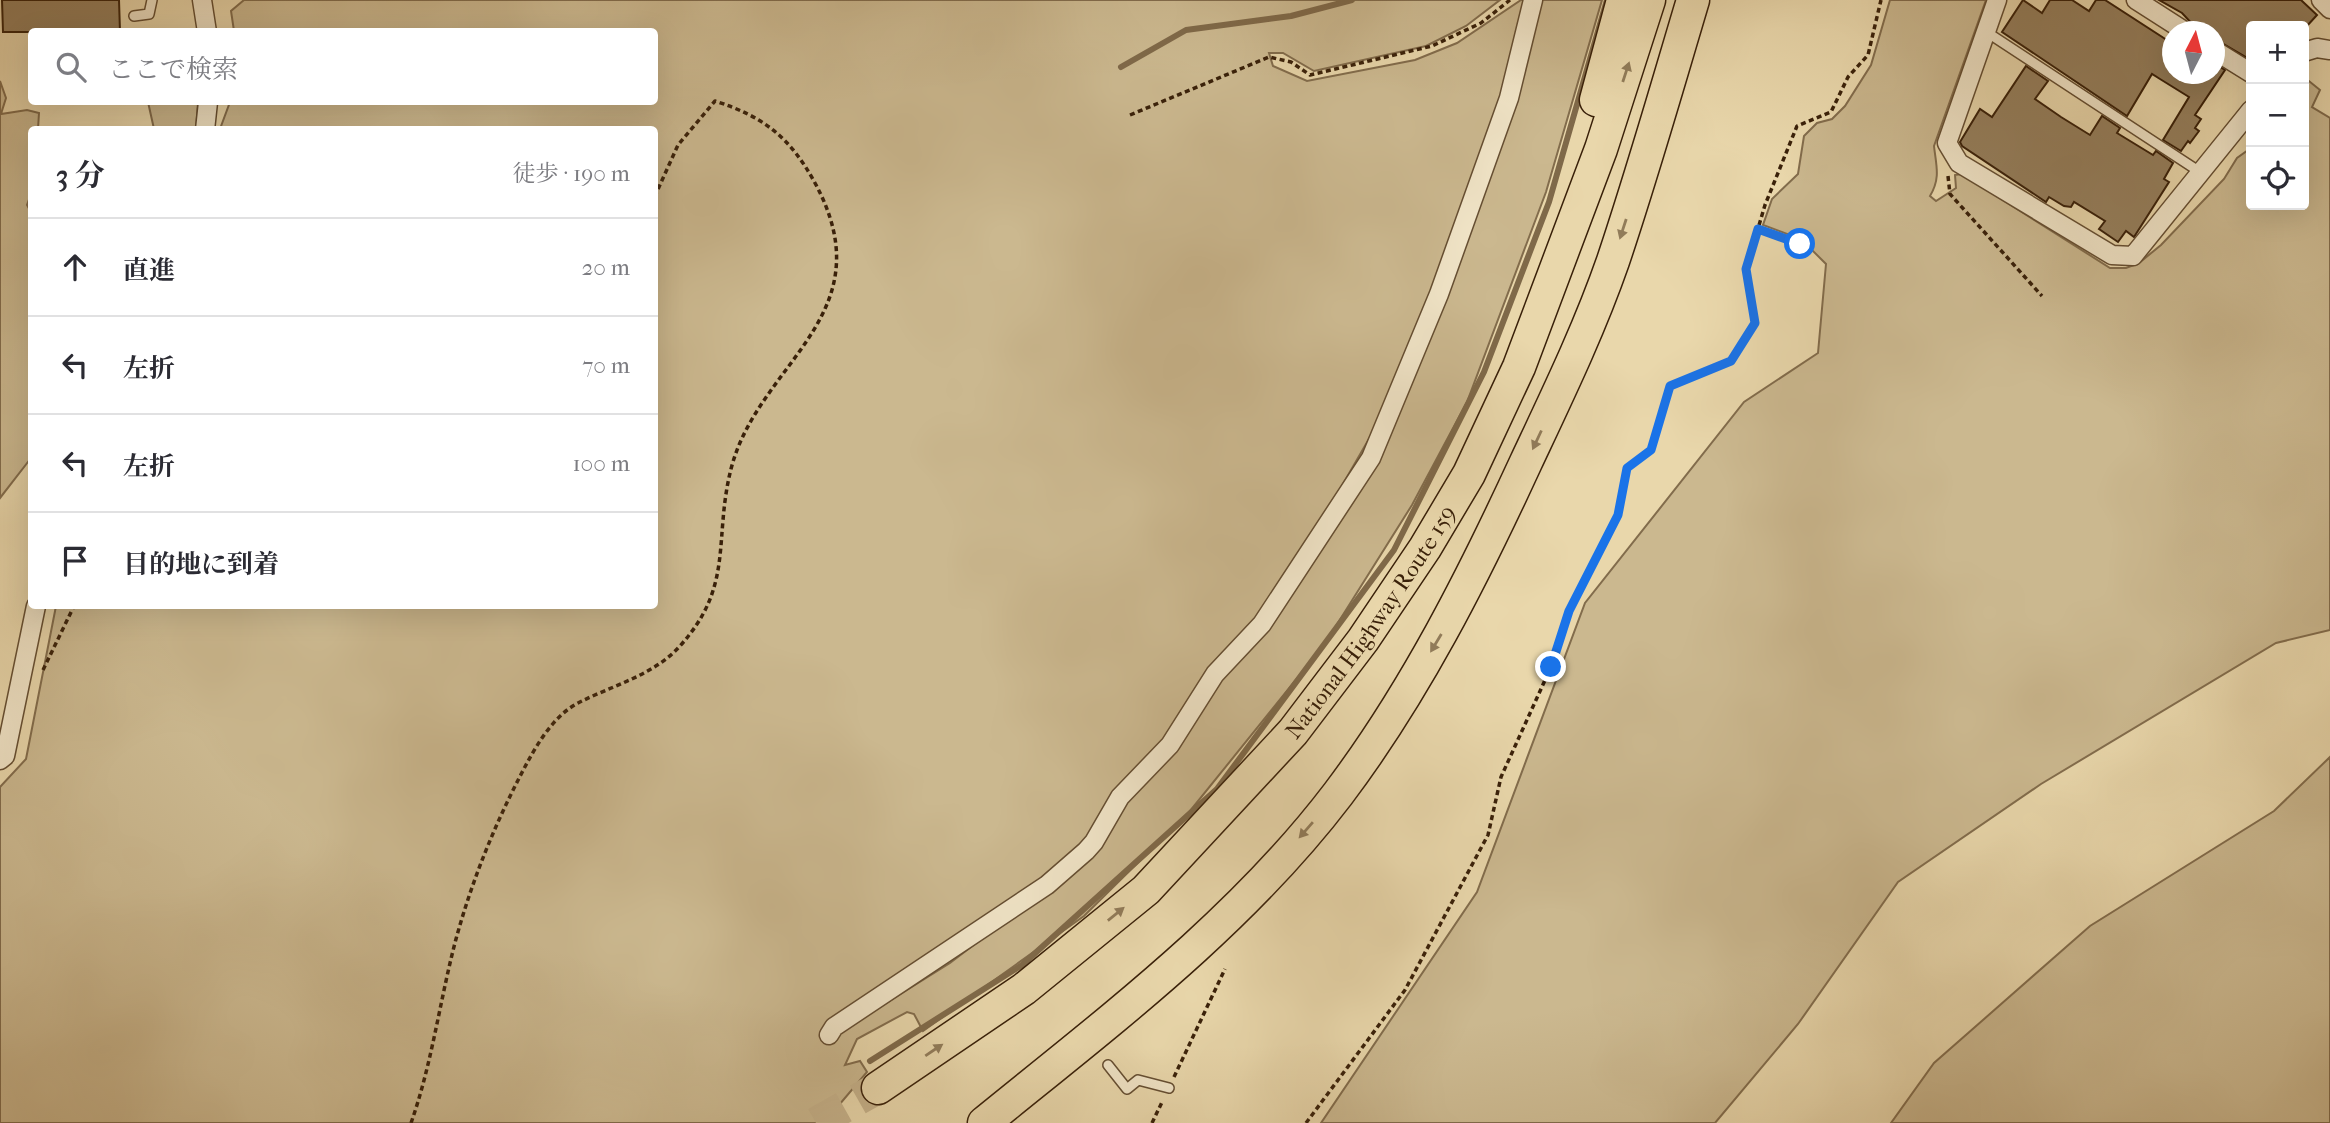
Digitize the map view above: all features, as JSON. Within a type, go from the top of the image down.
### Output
[{"type":"highway","points":[[1519,367],[1576,178],[1623,0]]},
{"type":"highway","name":"National Highway Route 159","points":[[878,1088],[1024,989],[1146,890],[1293,732],[1363,640],[1425,548],[1469,474],[1519,367],[1601,149],[1649,0]]},
{"type":"highway","points":[[984,1123],[1148,989],[1250,894],[1338,794],[1413,682],[1472,576],[1569,370],[1612,264],[1693,0]]},
{"type":"highway","points":[[1639,180],[1707,0]]},
{"type":"street","points":[[202,0],[206,28]]},
{"type":"street","points":[[829,1035],[834,1027],[1047,885],[1086,851],[1120,797],[1171,746],[1215,674],[1262,624],[1371,458],[1438,294],[1509,98],[1532,0]]},
{"type":"street","points":[[1997,0],[1947,143],[1959,163],[1985,181],[2112,255],[2133,256],[2246,116]]},
{"type":"street","points":[[2136,0],[2169,21]]},
{"type":"street","points":[[2320,0],[2330,9]]},
{"type":"street","points":[[2309,50],[2317,48],[2330,50]]},
{"type":"street","points":[[2225,57],[2246,70]]},
{"type":"street","points":[[205,126],[208,105]]},
{"type":"street","points":[[0,760],[5,756],[35,609]]},
{"type":"lane","points":[[134,16],[149,14],[152,0]]},
{"type":"lane","points":[[1985,31],[2200,172]]},
{"type":"lane","points":[[1108,1065],[1127,1089],[1138,1080],[1169,1088]]},
{"type":"path","points":[[1130,115],[1269,57],[1288,60],[1310,75],[1432,46],[1481,23],[1510,0]]},
{"type":"path","points":[[1306,1123],[1405,990],[1488,835],[1501,776],[1551,667],[1569,611],[1618,515],[1627,468],[1651,450],[1670,386],[1731,361],[1755,323],[1746,269],[1758,229],[1797,126],[1831,112],[1847,76],[1868,55],[1881,0]]},
{"type":"path","points":[[411,1123],[457,938],[485,850],[528,761],[551,726],[576,704],[667,659],[702,619],[716,590],[731,468],[751,423],[810,338],[830,301],[837,245],[827,204],[806,166],[786,141],[751,113],[715,101],[678,145],[658,189]]},
{"type":"path","points":[[1950,194],[2042,296]]},
{"type":"path","points":[[1758,229],[1790,239],[1805,249]]},
{"type":"path","points":[[41,674],[73,609]]},
{"type":"path","points":[[1152,1123],[1225,969]]},
{"type":"shaded area","points":[[244,0],[1500,0],[1466,26],[1426,46],[1314,71],[1283,53],[1269,53],[1273,66],[1307,81],[1415,60],[1457,43],[1521,0],[1527,0],[1506,86],[1449,246],[1381,418],[1317,529],[1251,625],[1184,715],[1131,777],[1078,853],[838,1033],[950,963],[1068,873],[1250,644],[1390,429],[1539,0],[1602,0],[1546,192],[1467,402],[1412,505],[1324,645],[1190,811],[1084,916],[923,1031],[914,1014],[907,1012],[857,1039],[845,1065],[860,1061],[867,1072],[839,1105],[847,1123],[0,1123],[0,787],[26,759],[55,609],[658,609],[658,126],[221,126],[229,105],[658,105],[658,28],[234,28],[231,11]]},
{"type":"shaded area","points":[[1890,0],[1986,0],[1934,146],[1937,177],[1930,196],[1936,201],[1956,188],[1955,175],[1962,174],[2110,268],[2126,268],[2139,263],[2161,245],[2224,179],[2237,158],[2246,152],[2246,210],[2309,210],[2309,81],[2320,90],[2312,107],[2330,118],[2330,630],[2276,643],[2041,784],[1898,882],[1798,1024],[1715,1123],[1321,1123],[1477,892],[1585,603],[1744,402],[1818,353],[1826,264],[1801,239],[1763,225],[1772,199],[1798,174],[1804,136],[1817,123],[1832,119],[1845,106],[1871,65]]},
{"type":"shaded area","points":[[0,81],[6,98],[1,114],[27,110],[39,113],[38,126],[28,126],[28,462],[0,498]]},
{"type":"shaded area","points":[[149,105],[198,105],[196,126],[153,126]]},
{"type":"shaded area","points":[[2330,757],[2330,1123],[1891,1123],[1934,1063],[2090,926],[2274,811]]},
{"type":"building","points":[[2,0],[119,0],[120,28],[28,28],[28,32],[3,32]]},
{"type":"building","points":[[2023,0],[2042,13],[2050,0],[2072,0],[2089,11],[2096,0],[2105,0],[2162,37],[2162,80],[2152,74],[2127,116],[2002,32]]},
{"type":"building","points":[[2159,0],[2301,0],[2317,15],[2309,24],[2309,21],[2246,21],[2246,57],[2225,45],[2225,21],[2190,21],[2182,13]]},
{"type":"building","points":[[2026,66],[2048,81],[2035,99],[2061,117],[2090,135],[2102,116],[2120,128],[2117,133],[2153,155],[2156,151],[2173,163],[2164,179],[2169,182],[2134,237],[2126,231],[2118,242],[2099,229],[2105,221],[2074,202],[2071,207],[2064,206],[2049,197],[2046,202],[1962,146],[1960,142],[1980,109],[1992,117]]},
{"type":"building","points":[[2168,84],[2216,84],[2195,115],[2201,119],[2195,128],[2199,131],[2181,151],[2163,140],[2189,97]]},
{"type":"waterway","points":[[1121,67],[1186,30],[1291,16],[1352,0]]},
{"type":"waterway","points":[[870,1061],[1022,965],[1217,789],[1394,550],[1484,372],[1549,202],[1607,0]]},
{"type":"tunnel","points":[[816,1123],[878,1088]]},
{"type":"route","points":[[1551,667],[1569,611],[1618,515],[1627,468],[1651,450],[1670,386],[1731,361],[1755,323],[1746,269],[1758,229],[1800,244]]}]
